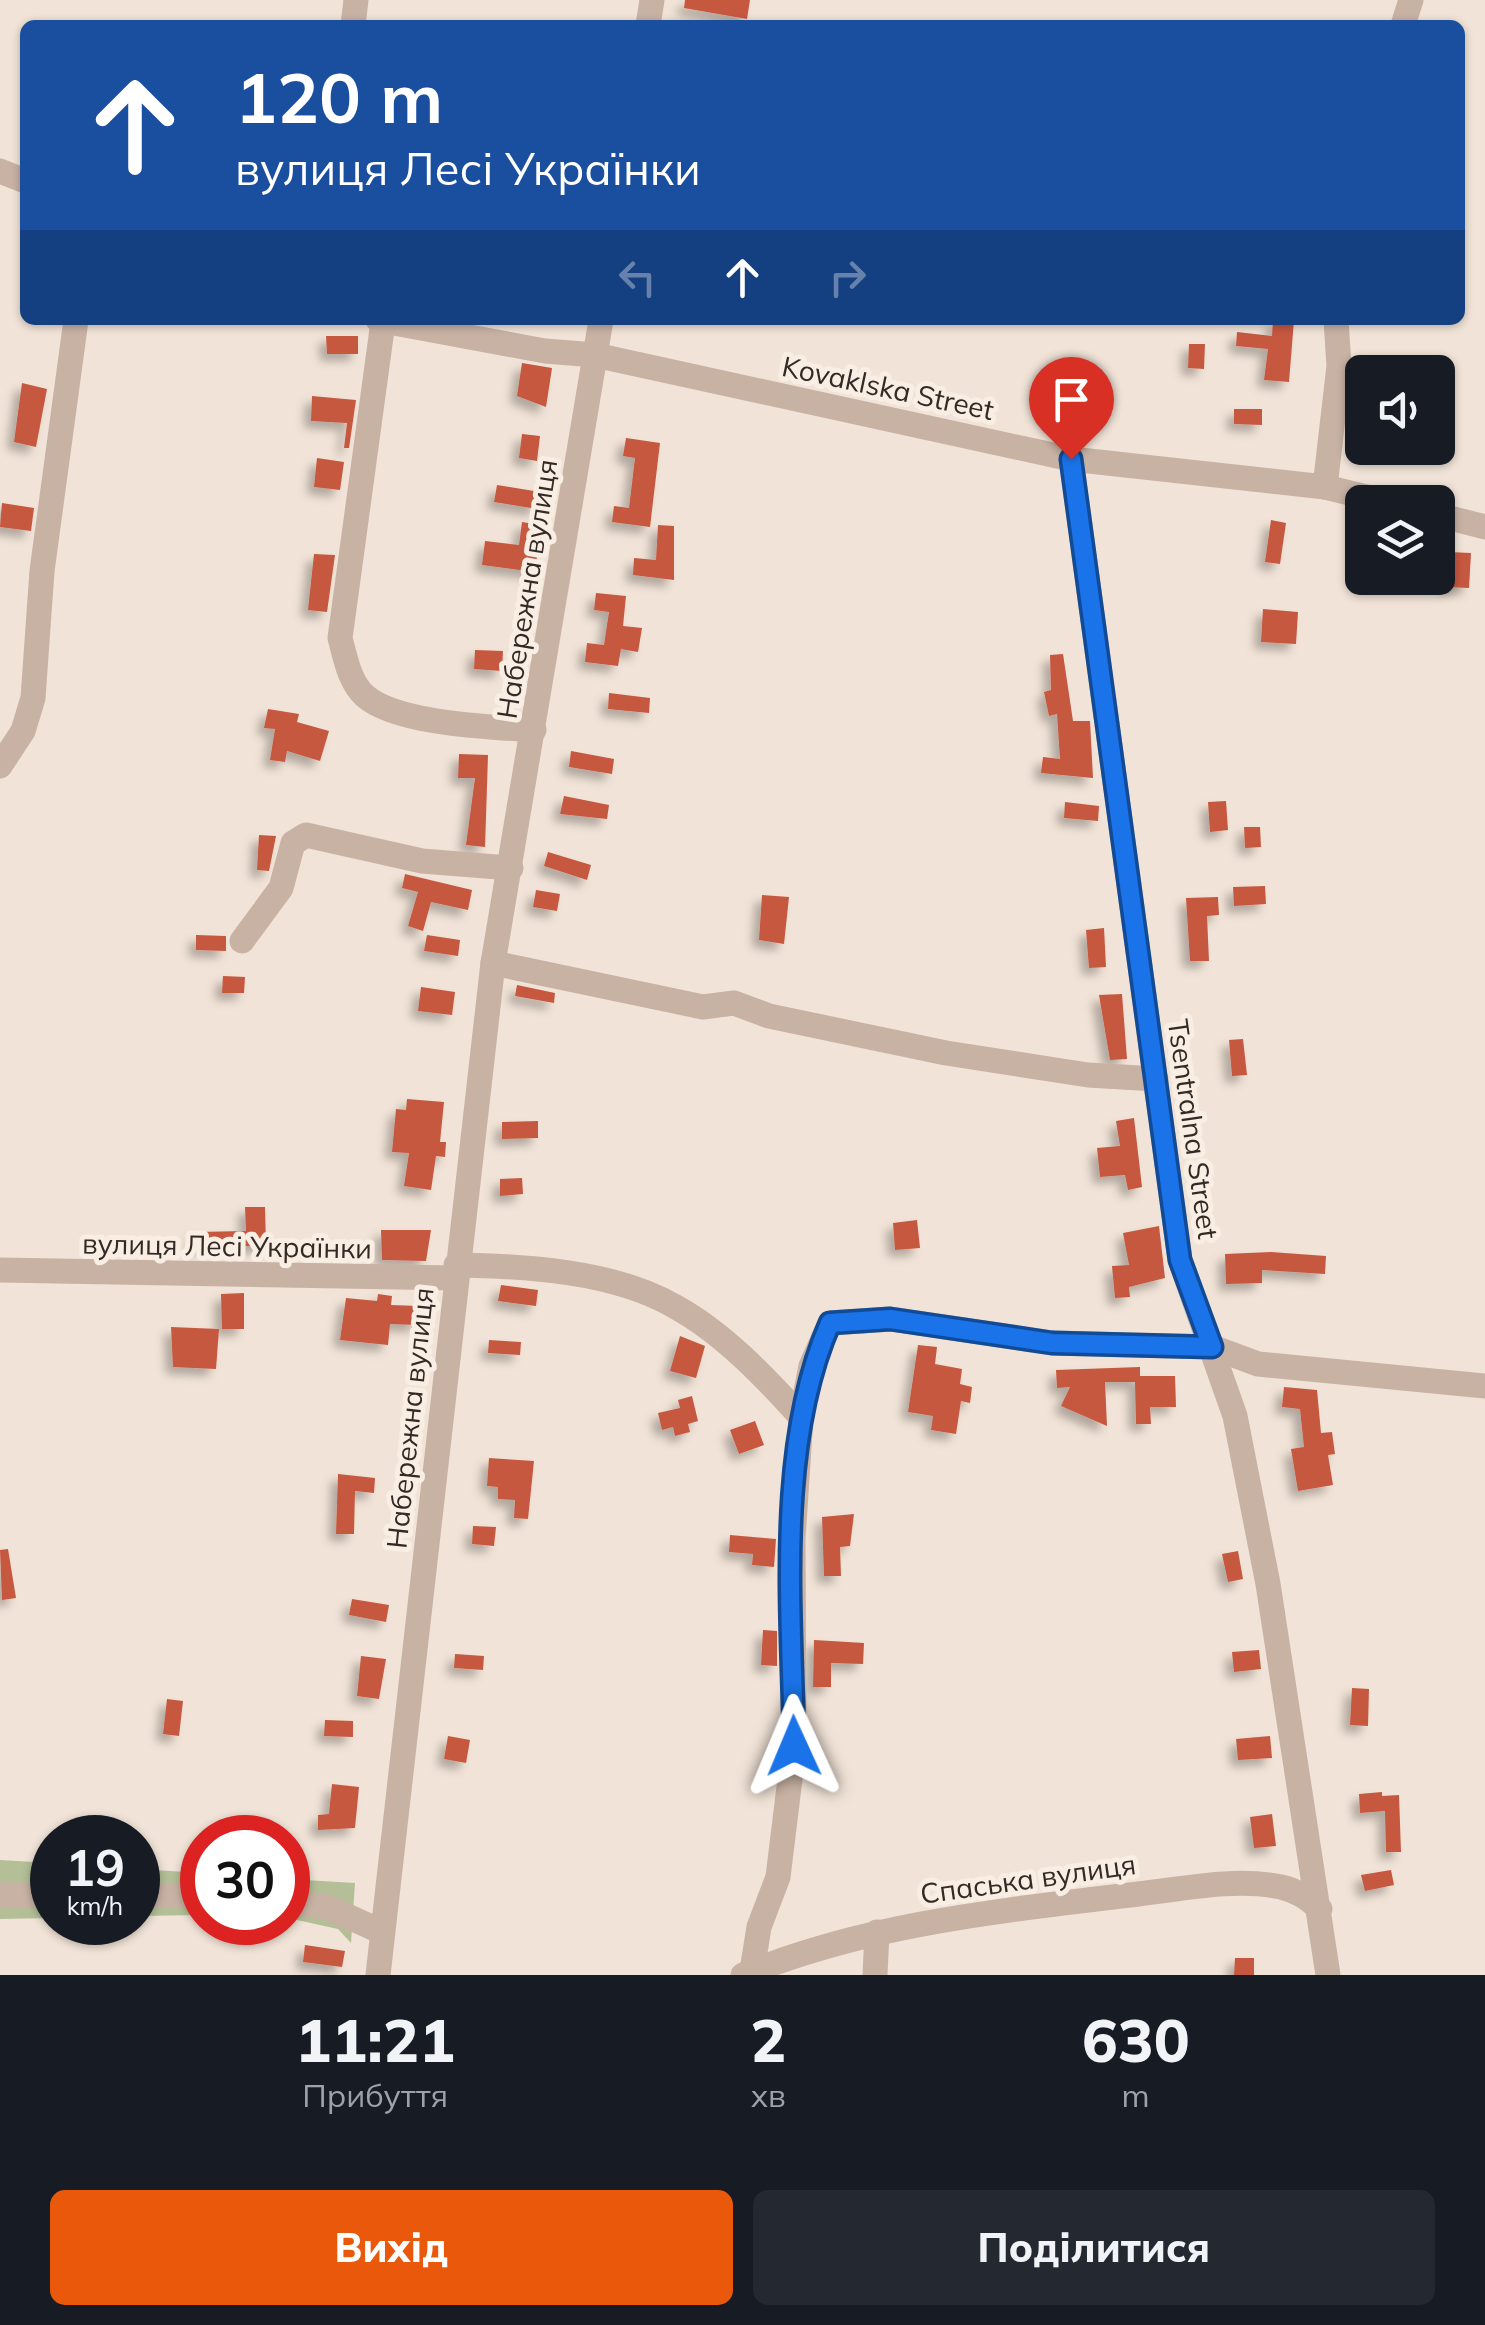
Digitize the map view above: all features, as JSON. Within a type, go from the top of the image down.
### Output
[{"type":"street","points":[[0,766],[24,731],[33,698],[42,571],[75,325]]},
{"type":"street","points":[[380,325],[340,638],[352,678],[364,695],[407,714],[534,730]]},
{"type":"street","name":"Kovaklska Street","points":[[403,325],[545,351],[596,354],[1071,459],[1345,492]]},
{"type":"street","name":"Набережна вулиця","points":[[378,1975],[493,963],[600,325]]},
{"type":"street","points":[[1324,487],[1339,366],[1336,325]]},
{"type":"street","name":"Tsentralna Street","points":[[1071,459],[1180,1260],[1235,1416],[1268,1584],[1328,1975]]},
{"type":"street","points":[[1455,519],[1485,527]]},
{"type":"street","points":[[242,942],[281,888],[293,843],[306,835],[422,861],[511,868]]},
{"type":"street","points":[[493,963],[704,1008],[734,1003],[769,1016],[946,1053],[1088,1075],[1156,1079]]},
{"type":"street","name":"вулиця Лесі Українки","points":[[0,1270],[530,1269],[615,1284],[674,1306],[764,1375],[801,1417]]},
{"type":"street","points":[[748,1973],[758,1927],[778,1877],[794,1746],[792,1539],[801,1417],[811,1366],[830,1323],[890,1319],[1052,1343],[1212,1347],[1258,1364],[1485,1386]]},
{"type":"street","name":"Спаська вулиця","points":[[748,1973],[877,1932],[950,1916],[1222,1885],[1278,1886],[1302,1893],[1320,1910]]},
{"type":"street","points":[[0,1895],[30,1895]]},
{"type":"street","points":[[310,1905],[326,1907],[380,1931]]},
{"type":"street","points":[[875,1975],[877,1932]]},
{"type":"green space","points":[[0,1860],[30,1862],[30,1918],[0,1919]]},
{"type":"green space","points":[[160,1870],[180,1872],[180,1915],[160,1916]]},
{"type":"green space","points":[[310,1880],[355,1883],[351,1943],[338,1929],[310,1923]]},
{"type":"building","points":[[685,0],[750,0],[747,19],[684,8]]},
{"type":"building","points":[[1273,325],[1294,325],[1289,382],[1264,380],[1268,349],[1236,346],[1237,332],[1272,336]]},
{"type":"building","points":[[326,336],[358,336],[358,354],[327,354]]},
{"type":"building","points":[[1189,344],[1205,344],[1204,369],[1188,368]]},
{"type":"building","points":[[522,363],[552,368],[546,407],[517,396]]},
{"type":"building","points":[[22,383],[47,389],[36,447],[14,442]]},
{"type":"building","points":[[312,396],[356,400],[349,448],[344,448],[347,423],[311,421]]},
{"type":"building","points":[[1234,409],[1262,409],[1262,425],[1234,424]]},
{"type":"building","points":[[522,434],[540,436],[537,461],[519,458]]},
{"type":"building","points":[[626,438],[660,443],[650,527],[612,522],[614,506],[629,508],[635,458],[623,456]]},
{"type":"building","points":[[317,458],[344,462],[340,490],[314,487]]},
{"type":"building","points":[[497,485],[540,492],[537,509],[494,502]]},
{"type":"building","points":[[2,503],[34,508],[31,531],[0,527]]},
{"type":"building","points":[[1271,520],[1286,523],[1280,564],[1265,562]]},
{"type":"building","points":[[522,522],[541,525],[535,572],[482,565],[485,541],[519,545]]},
{"type":"building","points":[[658,525],[674,526],[674,580],[633,575],[634,558],[656,560]]},
{"type":"building","points":[[1455,552],[1471,553],[1469,588],[1455,587]]},
{"type":"building","points":[[314,554],[335,555],[327,612],[308,610]]},
{"type":"building","points":[[596,593],[626,596],[623,626],[642,628],[638,652],[621,649],[618,666],[585,662],[587,643],[604,645],[609,612],[594,610]]},
{"type":"building","points":[[1263,609],[1298,612],[1296,644],[1261,642]]},
{"type":"building","points":[[475,650],[503,651],[502,671],[474,669]]},
{"type":"building","points":[[1063,654],[1073,721],[1090,721],[1093,778],[1041,773],[1043,757],[1060,759],[1057,714],[1049,716],[1044,692],[1051,690],[1050,655]]},
{"type":"building","points":[[609,693],[650,698],[649,713],[608,709]]},
{"type":"building","points":[[268,709],[299,714],[297,722],[329,731],[320,761],[287,751],[285,762],[270,760],[275,729],[264,728]]},
{"type":"building","points":[[571,751],[614,759],[612,774],[569,767]]},
{"type":"building","points":[[459,754],[488,755],[485,847],[466,845],[475,778],[458,778]]},
{"type":"building","points":[[564,796],[609,805],[607,819],[560,814]]},
{"type":"building","points":[[1226,801],[1228,830],[1210,832],[1208,802]]},
{"type":"building","points":[[1065,802],[1099,806],[1098,821],[1064,818]]},
{"type":"building","points":[[1244,827],[1260,827],[1261,847],[1245,848]]},
{"type":"building","points":[[259,835],[276,836],[269,871],[257,870]]},
{"type":"building","points":[[548,852],[591,865],[587,880],[544,866]]},
{"type":"building","points":[[405,874],[472,890],[468,910],[431,902],[423,931],[408,926],[418,892],[402,888]]},
{"type":"building","points":[[1265,886],[1266,904],[1234,906],[1233,887]]},
{"type":"building","points":[[536,890],[560,894],[557,911],[533,907]]},
{"type":"building","points":[[762,895],[789,897],[784,944],[759,940]]},
{"type":"building","points":[[1218,897],[1219,915],[1207,916],[1209,961],[1190,961],[1186,898]]},
{"type":"building","points":[[1104,928],[1106,967],[1089,968],[1086,930]]},
{"type":"building","points":[[196,935],[226,936],[226,951],[196,950]]},
{"type":"building","points":[[427,935],[460,940],[458,956],[424,951]]},
{"type":"building","points":[[223,976],[245,977],[244,993],[222,993]]},
{"type":"building","points":[[517,985],[555,993],[554,1003],[515,996]]},
{"type":"building","points":[[421,987],[455,992],[452,1015],[418,1011]]},
{"type":"building","points":[[1122,994],[1127,1059],[1110,1060],[1099,995]]},
{"type":"building","points":[[1243,1039],[1247,1075],[1232,1076],[1229,1040]]},
{"type":"building","points":[[407,1099],[444,1102],[440,1142],[446,1142],[445,1157],[436,1156],[431,1190],[404,1186],[409,1153],[392,1152],[396,1109],[406,1110]]},
{"type":"building","points":[[1134,1118],[1142,1187],[1128,1190],[1125,1175],[1100,1177],[1097,1148],[1120,1146],[1116,1121]]},
{"type":"building","points":[[538,1121],[538,1138],[502,1139],[502,1122]]},
{"type":"building","points":[[522,1178],[523,1194],[500,1196],[500,1179]]},
{"type":"building","points":[[245,1207],[265,1207],[266,1246],[195,1246],[195,1232],[246,1231]]},
{"type":"building","points":[[917,1220],[920,1248],[895,1250],[893,1223]]},
{"type":"building","points":[[1159,1226],[1165,1278],[1129,1287],[1130,1297],[1115,1298],[1112,1266],[1129,1265],[1123,1233]]},
{"type":"building","points":[[381,1230],[431,1230],[426,1261],[382,1260]]},
{"type":"building","points":[[1225,1254],[1326,1256],[1325,1274],[1262,1270],[1262,1283],[1226,1284]]},
{"type":"building","points":[[501,1285],[538,1290],[536,1306],[498,1301]]},
{"type":"building","points":[[244,1293],[244,1329],[222,1329],[221,1294]]},
{"type":"building","points":[[378,1294],[392,1296],[391,1305],[418,1306],[418,1325],[390,1324],[388,1345],[340,1340],[346,1298],[377,1301]]},
{"type":"building","points":[[171,1327],[219,1329],[216,1369],[173,1367]]},
{"type":"building","points":[[680,1336],[705,1346],[696,1378],[670,1371]]},
{"type":"building","points":[[489,1340],[521,1342],[520,1355],[488,1353]]},
{"type":"building","points":[[918,1345],[937,1347],[935,1364],[962,1369],[960,1384],[972,1387],[970,1403],[961,1401],[956,1434],[931,1430],[933,1416],[908,1412]]},
{"type":"building","points":[[1140,1367],[1140,1376],[1175,1376],[1176,1407],[1150,1407],[1151,1424],[1136,1424],[1135,1382],[1105,1382],[1107,1426],[1061,1406],[1070,1387],[1057,1388],[1056,1370]]},
{"type":"building","points":[[1284,1387],[1317,1390],[1321,1433],[1332,1432],[1335,1454],[1328,1455],[1333,1485],[1298,1491],[1291,1449],[1304,1447],[1300,1409],[1282,1407]]},
{"type":"building","points":[[692,1396],[698,1421],[688,1424],[690,1432],[675,1436],[673,1427],[662,1430],[658,1413],[680,1408],[678,1400]]},
{"type":"building","points":[[755,1421],[764,1445],[739,1454],[730,1430]]},
{"type":"building","points":[[489,1458],[534,1461],[528,1519],[514,1518],[515,1500],[498,1499],[498,1487],[487,1486]]},
{"type":"building","points":[[338,1474],[375,1478],[374,1493],[355,1491],[354,1534],[336,1534]]},
{"type":"building","points":[[854,1514],[850,1546],[840,1547],[841,1576],[824,1576],[822,1517]]},
{"type":"building","points":[[473,1526],[496,1527],[494,1546],[472,1544]]},
{"type":"building","points":[[730,1535],[776,1539],[774,1567],[752,1565],[753,1554],[729,1552]]},
{"type":"building","points":[[8,1549],[16,1598],[2,1600],[0,1550]]},
{"type":"building","points":[[1238,1551],[1243,1579],[1228,1582],[1222,1554]]},
{"type":"building","points":[[352,1599],[389,1605],[386,1622],[349,1615]]},
{"type":"building","points":[[763,1630],[777,1631],[777,1666],[761,1665]]},
{"type":"building","points":[[814,1640],[864,1643],[863,1664],[831,1663],[831,1687],[813,1687]]},
{"type":"building","points":[[1259,1650],[1261,1669],[1234,1672],[1232,1652]]},
{"type":"building","points":[[455,1654],[484,1656],[483,1670],[454,1668]]},
{"type":"building","points":[[361,1656],[386,1659],[379,1699],[357,1696]]},
{"type":"building","points":[[1352,1688],[1369,1689],[1368,1726],[1350,1725]]},
{"type":"building","points":[[167,1699],[183,1701],[179,1736],[163,1734]]},
{"type":"building","points":[[325,1720],[353,1721],[353,1737],[324,1736]]},
{"type":"building","points":[[448,1736],[470,1740],[466,1763],[444,1759]]},
{"type":"building","points":[[1270,1736],[1272,1758],[1238,1760],[1236,1739]]},
{"type":"building","points":[[332,1784],[359,1787],[355,1828],[318,1830],[318,1815],[329,1814]]},
{"type":"building","points":[[1382,1792],[1382,1796],[1399,1795],[1401,1852],[1386,1852],[1385,1811],[1360,1813],[1359,1794]]},
{"type":"building","points":[[1272,1814],[1276,1846],[1254,1848],[1250,1817]]},
{"type":"building","points":[[1391,1870],[1394,1885],[1365,1891],[1361,1875]]},
{"type":"building","points":[[305,1945],[345,1951],[342,1967],[303,1962]]},
{"type":"building","points":[[1235,1958],[1254,1958],[1254,1975],[1234,1975]]},
{"type":"route","points":[[794,1746],[792,1539],[801,1417],[811,1366],[830,1323],[890,1319],[1052,1343],[1212,1347],[1180,1260],[1071,459]]}]
